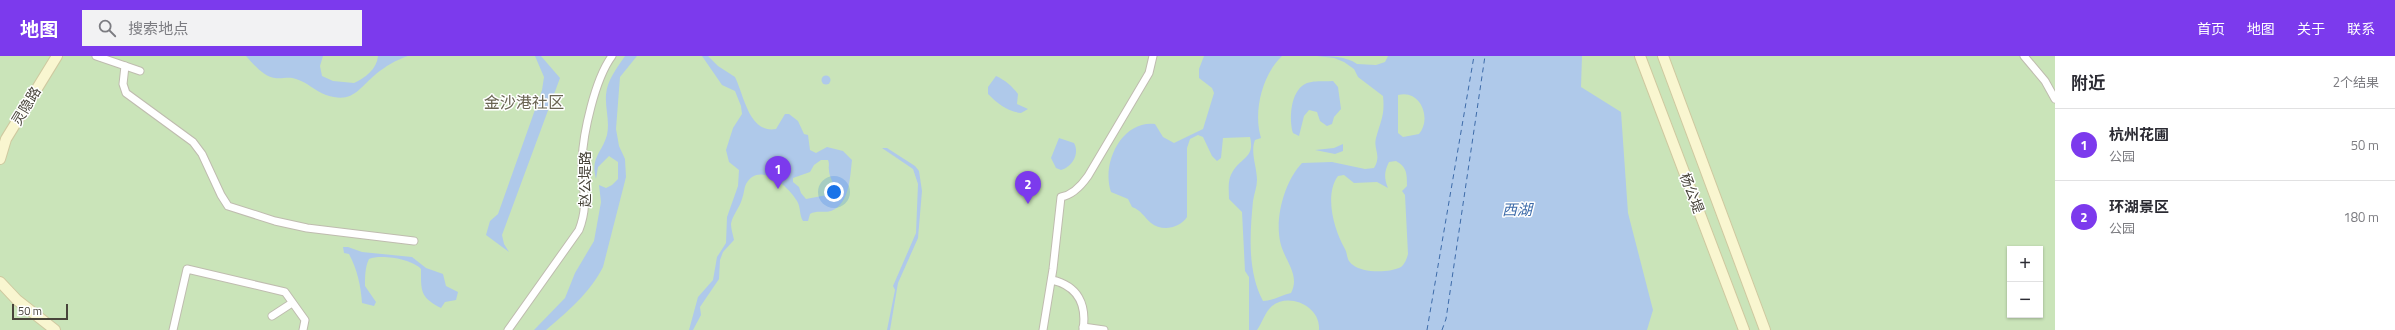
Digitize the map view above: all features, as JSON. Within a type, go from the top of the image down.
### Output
[{"type":"main road","name":"灵隐路","points":[[0,159],[6,139],[57,56]]},
{"type":"main road","name":"杨公堤","points":[[1640,56],[1744,330]]},
{"type":"main road","name":"杨公堤","points":[[1663,56],[1765,330]]},
{"type":"main road","points":[[0,282],[17,300],[55,330]]},
{"type":"street","points":[[96,56],[140,71]]},
{"type":"street","name":"赵公堤路","points":[[508,330],[579,230],[585,215],[586,194],[582,162],[584,142],[600,78],[612,56]]},
{"type":"street","points":[[1043,330],[1052,280],[1061,197],[1068,196],[1078,189],[1088,176],[1149,73],[1154,56]]},
{"type":"street","points":[[2024,56],[2045,81],[2055,98]]},
{"type":"street","points":[[125,66],[123,84],[126,93],[193,142],[202,154],[221,195],[228,206],[268,219],[307,228],[414,241]]},
{"type":"street","points":[[174,330],[187,269],[285,292],[305,320],[303,330]]},
{"type":"street","points":[[1052,280],[1067,285],[1081,298],[1084,307],[1083,328],[1104,330]]},
{"type":"street","points":[[272,316],[292,303]]},
{"type":"green space","points":[[0,56],[2055,56],[2055,330],[0,330]]},
{"type":"water","points":[[246,56],[323,56],[320,66],[322,76],[333,81],[354,83],[373,69],[378,56],[408,56],[395,61],[384,68],[354,94],[343,98],[326,95],[300,80],[293,78],[271,77],[259,70]]},
{"type":"water","points":[[535,56],[541,56],[560,78],[502,235],[504,244],[509,252],[486,235],[490,221],[498,214],[542,90],[544,77]]},
{"type":"water","points":[[625,56],[637,56],[620,77],[616,129],[619,146],[625,159],[626,177],[603,267],[585,294],[570,309],[546,330],[534,330],[565,298],[575,273],[594,241],[601,202],[599,185],[606,188],[618,179],[618,162],[609,156],[598,167],[596,179],[594,165],[607,135],[608,125],[606,100],[608,84]]},
{"type":"water","points":[[702,56],[708,56],[718,66],[735,77],[749,112],[759,126],[767,129],[776,129],[785,114],[789,114],[798,121],[804,134],[808,135],[810,150],[816,153],[827,147],[843,151],[852,160],[851,174],[848,189],[842,202],[831,211],[815,212],[810,214],[808,221],[803,221],[797,201],[781,183],[766,175],[752,177],[746,184],[741,202],[731,224],[734,240],[723,252],[720,260],[719,279],[700,307],[701,315],[693,330],[689,330],[698,297],[713,280],[717,257],[726,243],[727,217],[738,186],[739,170],[729,162],[726,150],[733,128],[742,114],[741,106],[735,91],[722,85]],"holes":[[[821,160],[828,160],[833,191],[827,195],[806,199],[801,193],[799,187],[793,182],[793,178],[810,172],[814,165]]]},
{"type":"water","name":"西湖","points":[[1204,56],[1282,56],[1269,73],[1264,83],[1258,117],[1261,138],[1255,140],[1253,149],[1257,185],[1253,201],[1251,252],[1254,277],[1263,301],[1291,293],[1294,286],[1293,273],[1280,241],[1279,221],[1280,210],[1286,189],[1296,170],[1302,163],[1332,162],[1365,169],[1374,168],[1377,160],[1375,142],[1383,113],[1383,96],[1358,77],[1354,69],[1344,62],[1334,58],[1317,56],[1338,57],[1348,59],[1357,64],[1376,65],[1385,62],[1388,56],[1582,56],[1581,87],[1621,112],[1628,213],[1653,310],[1647,330],[1319,330],[1315,315],[1310,309],[1295,301],[1287,301],[1279,302],[1272,306],[1267,311],[1257,330],[1249,330],[1249,277],[1245,271],[1242,212],[1229,199],[1229,181],[1233,171],[1247,156],[1251,149],[1250,137],[1223,138],[1221,158],[1217,161],[1212,156],[1203,137],[1198,135],[1190,139],[1187,148],[1187,217],[1180,224],[1170,228],[1155,226],[1140,212],[1132,207],[1128,199],[1111,192],[1109,169],[1112,157],[1124,136],[1133,129],[1143,125],[1155,124],[1163,137],[1174,143],[1203,129],[1214,93],[1212,88],[1199,78],[1199,69]],"holes":[[[1406,94],[1413,96],[1422,107],[1424,121],[1423,128],[1419,134],[1403,137],[1398,133],[1398,95]],[[1396,161],[1404,168],[1406,174],[1407,186],[1402,191],[1405,195],[1408,256],[1402,266],[1396,269],[1383,271],[1363,270],[1357,268],[1349,261],[1337,232],[1331,202],[1334,184],[1338,176],[1344,175],[1354,183],[1377,182],[1388,188],[1385,172],[1389,162]]]},
{"type":"water","points":[[826,75],[831,80],[826,85],[821,80]]},
{"type":"water","points":[[996,76],[1013,88],[1018,94],[1017,104],[1028,109],[1021,113],[1012,111],[999,104],[988,94],[988,87]]},
{"type":"water","points":[[1333,81],[1338,87],[1341,109],[1334,117],[1332,124],[1327,126],[1320,121],[1317,112],[1309,110],[1304,116],[1299,136],[1293,133],[1291,114],[1296,93],[1305,84],[1311,82]]},
{"type":"water","points":[[1059,138],[1074,143],[1076,147],[1074,160],[1069,166],[1061,170],[1056,168],[1051,158]]},
{"type":"water","points":[[1343,144],[1343,151],[1335,154],[1315,150],[1334,148]]},
{"type":"water","points":[[882,148],[887,148],[915,166],[919,171],[922,191],[918,238],[898,283],[890,330],[887,330],[895,290],[893,286],[916,233],[918,184],[913,169]]},
{"type":"water","points":[[343,247],[348,247],[362,252],[412,257],[426,268],[443,274],[446,286],[458,292],[456,300],[445,302],[441,308],[434,304],[425,297],[423,293],[421,269],[417,265],[396,258],[381,257],[369,259],[366,272],[365,286],[376,302],[374,306],[362,303],[360,284],[352,260],[349,254],[344,253]]},
{"type":"ferry route","points":[[1427,330],[1474,56]]},
{"type":"ferry route","points":[[1442,330],[1446,319],[1485,56]]},
{"type":"place","name":"杭州花圃","points":[[778,189]]},
{"type":"place","name":"环湖景区","points":[[1028,204]]},
{"type":"district","name":"金沙港社区","points":[[524,102]]}]
